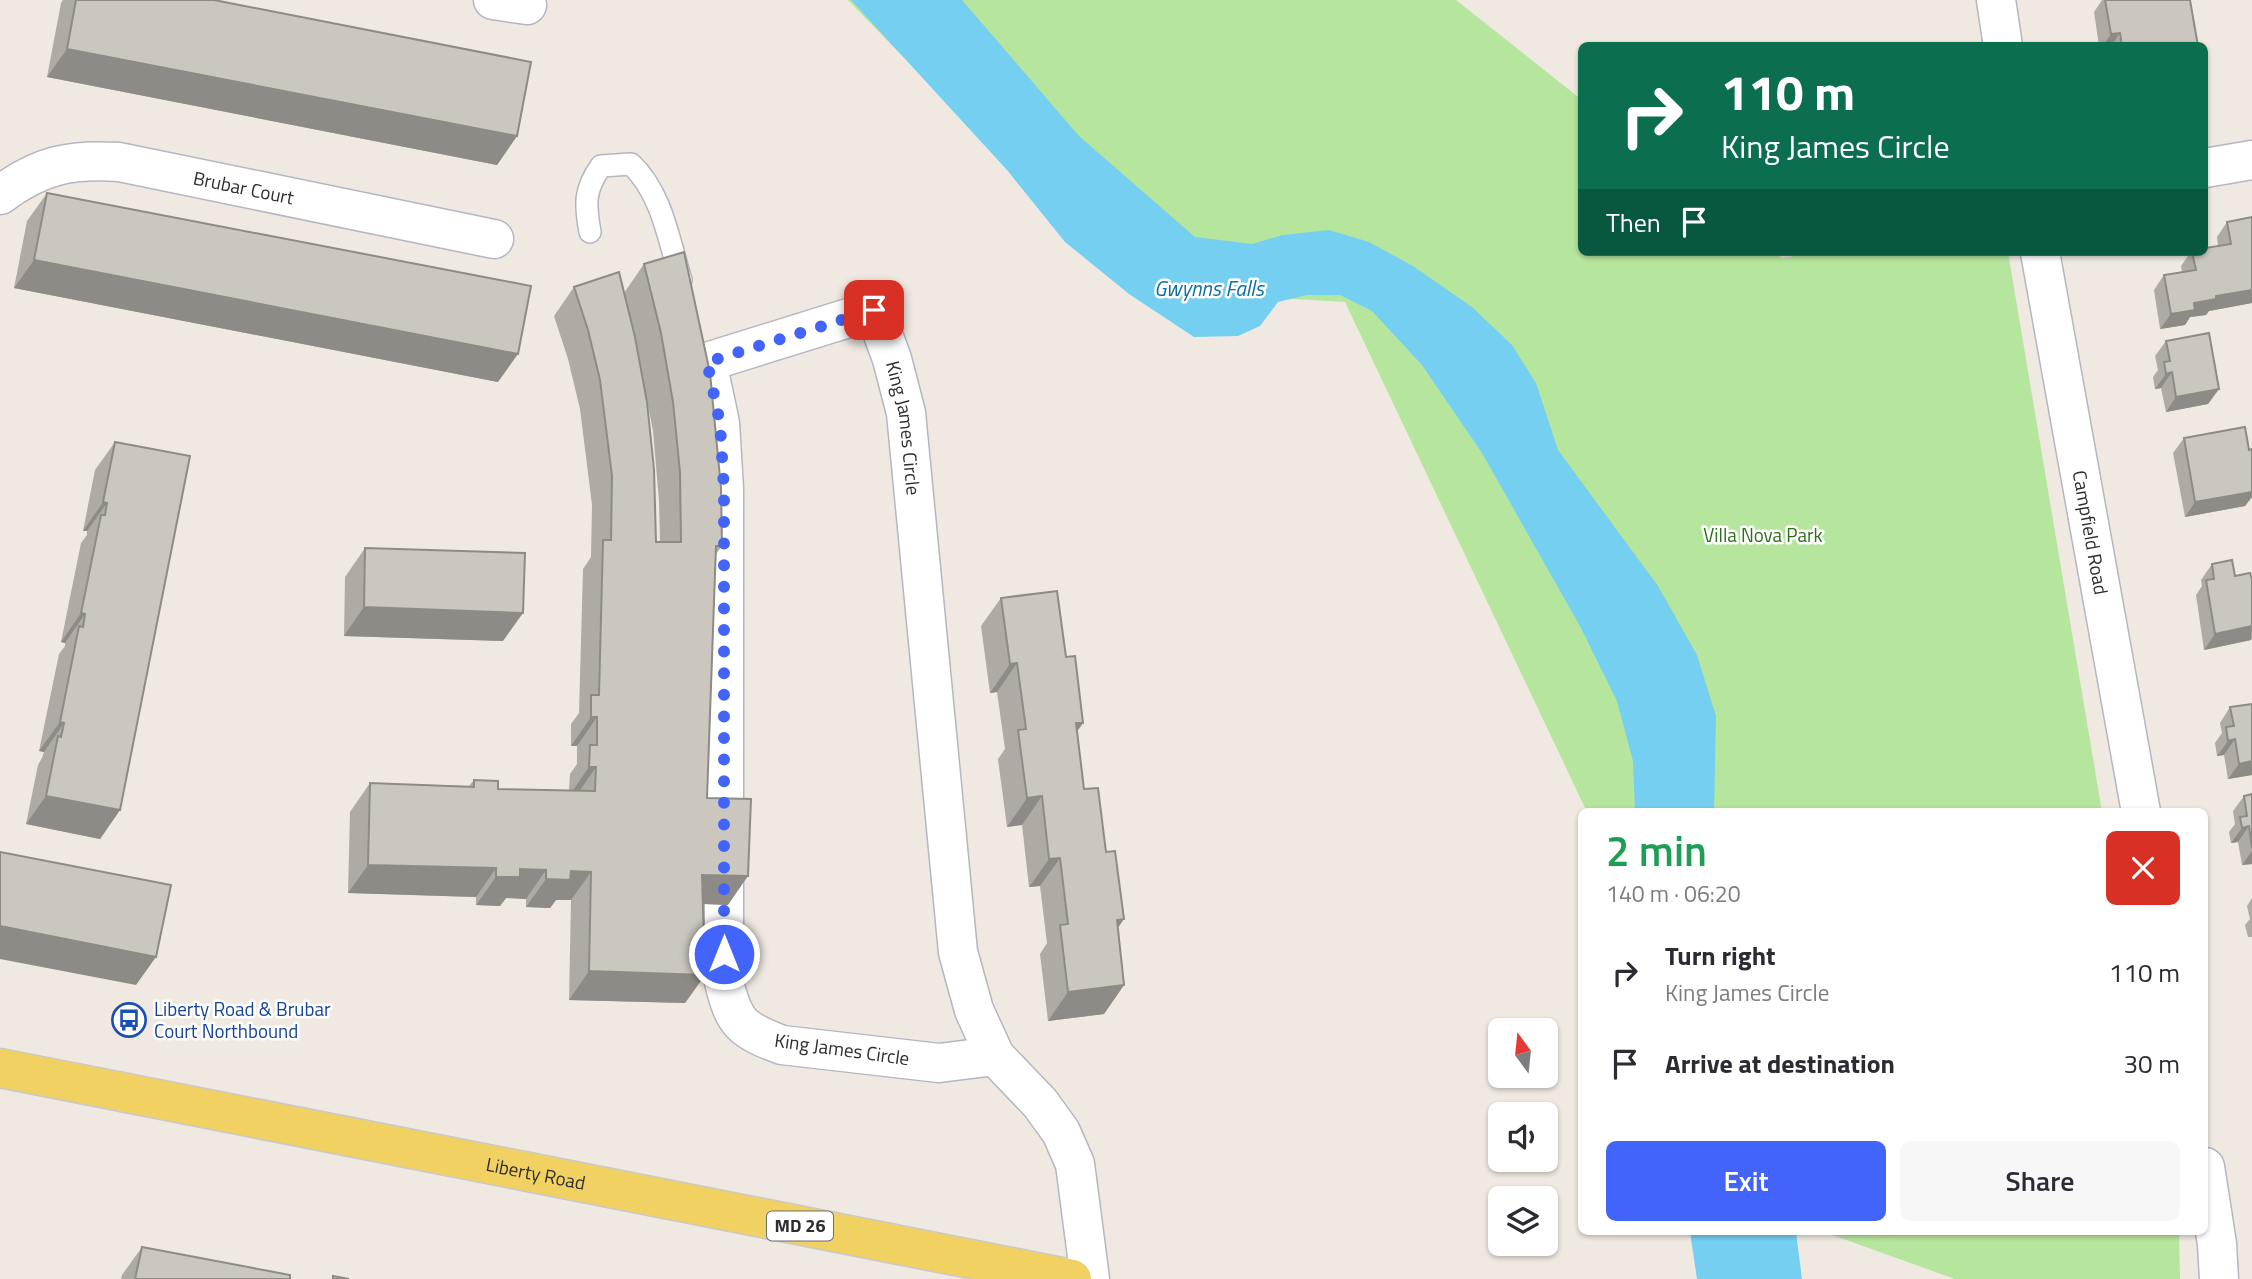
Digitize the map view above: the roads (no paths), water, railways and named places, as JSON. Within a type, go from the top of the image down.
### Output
[{"type":"main road","name":"Liberty Road","points":[[0,1068],[1072,1279]]},
{"type":"street","points":[[1996,0],[2002,42]]},
{"type":"street","name":"Brubar Court","points":[[0,195],[20,180],[49,167],[83,159],[119,162],[494,239]]},
{"type":"street","points":[[2208,167],[2252,160]]},
{"type":"street","name":"Campfield Road","points":[[2041,256],[2140,808]]},
{"type":"street","name":"King James Circle","points":[[995,1056],[939,1062],[782,1045],[760,1037],[741,1025],[730,1005],[724,982],[724,489],[720,423],[703,350],[874,310],[892,359],[906,414],[958,952],[974,1010],[995,1056],[1040,1103],[1060,1132],[1075,1164],[1090,1279]]},
{"type":"street","points":[[2208,1186],[2217,1244],[2219,1279]]},
{"type":"lane","points":[[590,232],[585,205],[591,181],[601,166],[631,164],[643,175],[657,200],[688,300]]},
{"type":"water","name":"Gwynns Falls","points":[[851,0],[962,0],[1079,136],[1195,237],[1252,244],[1283,235],[1329,230],[1369,242],[1413,266],[1472,307],[1512,345],[1536,383],[1558,450],[1658,586],[1697,655],[1716,716],[1714,808],[1635,808],[1633,761],[1617,701],[1580,626],[1482,453],[1422,365],[1372,311],[1340,295],[1307,295],[1278,302],[1260,326],[1238,336],[1194,337],[1129,294],[1065,242],[1007,170]]},
{"type":"water","points":[[1690,1235],[1796,1235],[1802,1279],[1697,1279]]},
{"type":"place","name":"Liberty Road & Brubar Court Northbound","points":[[129,1020]]},
{"type":"park label","name":"Villa Nova Park","points":[[1763,535]]}]
